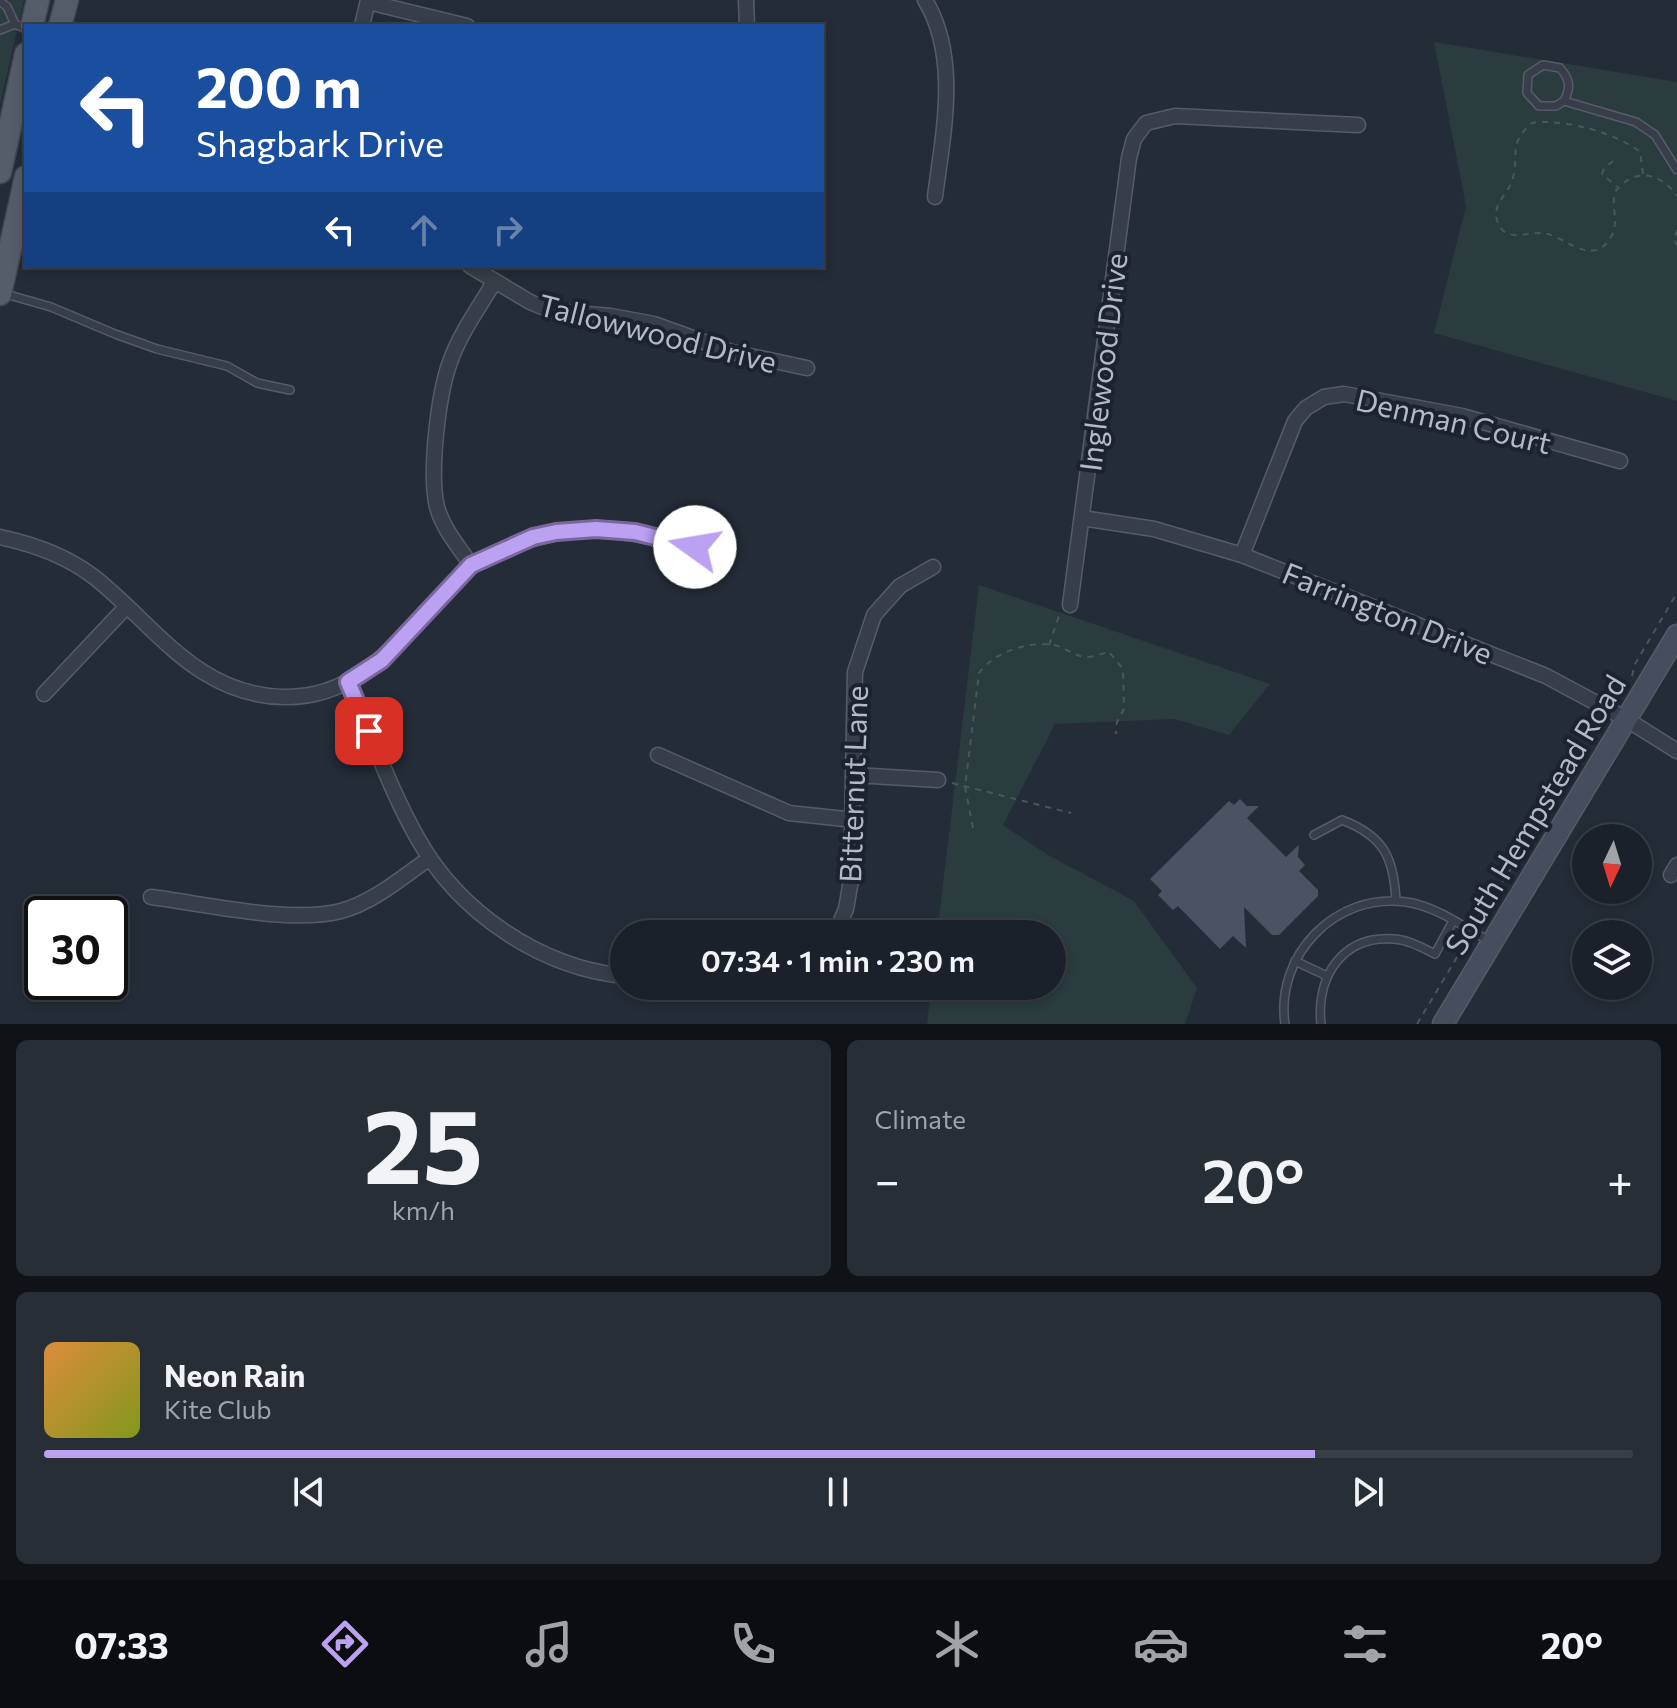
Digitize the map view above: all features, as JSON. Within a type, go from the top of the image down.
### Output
[{"type":"main road","points":[[23,25],[38,0]]},
{"type":"main road","points":[[61,24],[67,0]]},
{"type":"main road","points":[[0,172],[24,63]]},
{"type":"main road","points":[[0,293],[24,186]]},
{"type":"street","points":[[746,0],[747,24]]},
{"type":"street","points":[[925,0],[936,18],[947,81],[935,197]]},
{"type":"street","points":[[362,24],[368,1],[459,24]]},
{"type":"street","name":"Inglewood Drive","points":[[1070,605],[1134,139],[1146,123],[1181,116],[1358,125]]},
{"type":"street","name":"Tallowwood Drive","points":[[473,268],[552,311],[611,316],[654,324],[732,352],[807,368]]},
{"type":"street","points":[[471,565],[445,527],[437,506],[434,461],[442,391],[450,362],[494,282]]},
{"type":"street","name":"Denman Court","points":[[1242,555],[1295,421],[1306,408],[1324,397],[1344,394],[1447,413],[1620,461]]},
{"type":"street","name":"Farrington Drive","points":[[1082,518],[1154,529],[1242,555],[1546,676],[1626,719],[1677,751]]},
{"type":"street","points":[[0,537],[55,554],[92,576],[208,677],[256,694],[285,697],[327,691],[348,682],[382,660],[471,565],[533,537],[596,529],[635,532],[695,547]]},
{"type":"street","name":"Bitternut Lane","points":[[842,920],[849,895],[854,820],[855,672],[874,615],[900,586],[933,567]]},
{"type":"street","points":[[44,694],[127,606]]},
{"type":"street","name":"South Hempstead Road","points":[[1443,1024],[1677,635]]},
{"type":"street","points":[[348,682],[417,838],[466,901],[511,936],[554,958],[610,973]]},
{"type":"street","points":[[658,755],[789,813],[854,820]]},
{"type":"street","points":[[855,775],[938,780]]},
{"type":"street","points":[[151,897],[315,916],[343,911],[370,899],[430,858]]},
{"type":"lane","points":[[0,1],[23,25],[0,30]]},
{"type":"lane","points":[[1564,101],[1569,93],[1569,84],[1560,68],[1543,65],[1528,75],[1527,93],[1539,106],[1556,106],[1564,101],[1636,122],[1655,135],[1677,170]]},
{"type":"lane","points":[[0,293],[51,307],[157,349],[227,366],[257,383],[290,390]]},
{"type":"lane","points":[[1314,835],[1342,820],[1357,826],[1376,840],[1390,856],[1396,901]]},
{"type":"lane","points":[[1285,1024],[1286,984],[1295,961],[1310,937],[1337,915],[1372,903],[1396,901],[1423,906],[1492,943]]},
{"type":"lane","points":[[1321,1024],[1319,1003],[1327,976],[1335,962],[1352,948],[1373,940],[1396,939],[1435,954],[1453,921]]},
{"type":"lane","points":[[1295,961],[1327,976]]},
{"type":"path","points":[[1643,174],[1640,152],[1620,138],[1555,123],[1532,123],[1518,139],[1512,182],[1499,201],[1497,222],[1511,236],[1544,233],[1579,251],[1597,248],[1612,235],[1613,198],[1626,180],[1643,174],[1664,181],[1677,196]]},
{"type":"path","points":[[1613,161],[1602,174],[1618,188]]},
{"type":"path","points":[[1677,230],[1674,240],[1677,245]]},
{"type":"path","points":[[1631,683],[1635,664],[1677,593]]},
{"type":"path","points":[[1049,645],[1061,612],[1070,605]]},
{"type":"path","points":[[973,828],[965,787],[979,673],[987,663],[1005,652],[1049,645],[1085,657],[1109,652],[1123,669],[1124,709],[1117,722],[1116,734]]},
{"type":"path","points":[[1480,920],[1561,786],[1579,766]]},
{"type":"path","points":[[938,780],[1071,813]]},
{"type":"path","points":[[1417,1024],[1465,944]]},
{"type":"shaded area","points":[[0,0],[24,0],[0,104]]},
{"type":"shaded area","points":[[1434,42],[1677,82],[1677,401],[1434,333],[1466,206]]},
{"type":"shaded area","points":[[979,585],[1270,684],[1229,735],[1174,719],[1055,724],[1003,825],[1048,855],[1134,901],[1197,988],[1185,1024],[927,1024],[930,1000],[1066,1000],[1066,920],[939,920]]},
{"type":"building","points":[[1240,799],[1247,806],[1259,806],[1247,818],[1286,857],[1299,845],[1298,857],[1305,865],[1299,871],[1318,890],[1318,896],[1279,935],[1272,935],[1244,907],[1246,948],[1233,936],[1220,949],[1178,906],[1173,910],[1158,895],[1162,891],[1150,879],[1229,801],[1234,805]]},
{"type":"route","points":[[369,731],[348,682],[382,660],[471,565],[533,537],[556,532],[596,529],[635,532],[695,547]]}]
